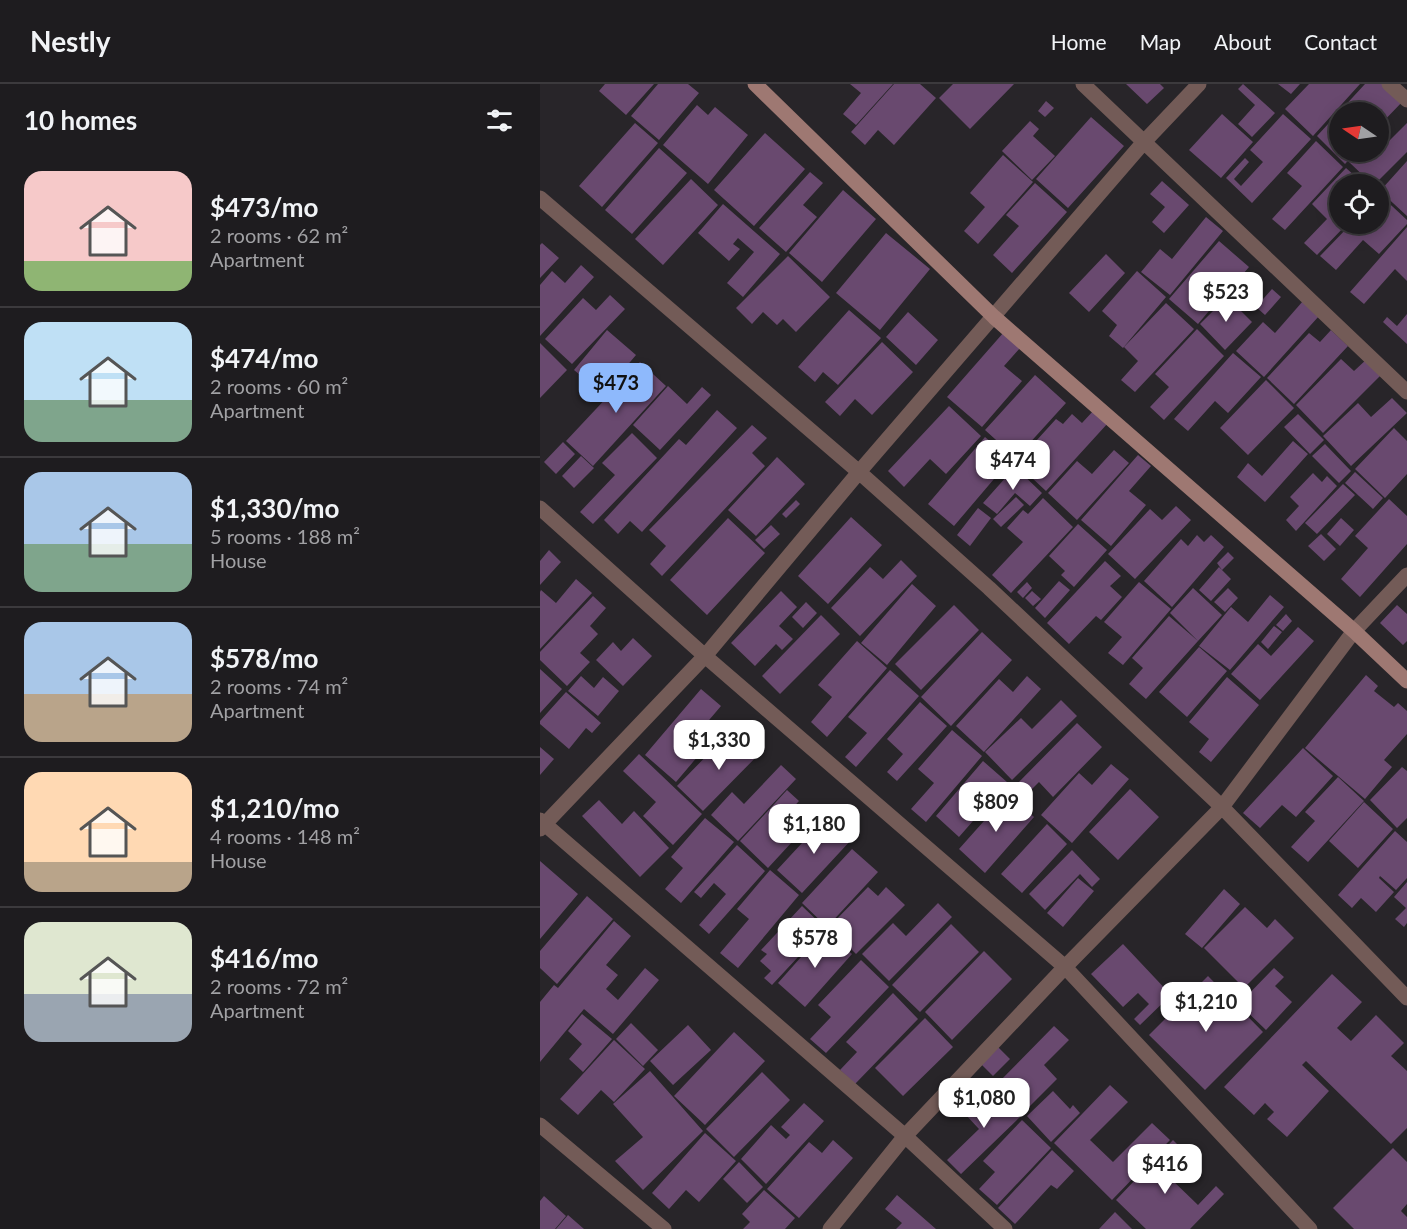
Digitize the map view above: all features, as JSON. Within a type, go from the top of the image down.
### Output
[{"type":"street","points":[[755,84],[994,317],[1354,631],[1407,681]]},
{"type":"street","points":[[1083,84],[1407,392]]},
{"type":"street","points":[[1005,1229],[905,1136],[542,824],[705,656],[859,472],[1143,143],[1198,84]]},
{"type":"street","points":[[1389,84],[1407,100]]},
{"type":"street","points":[[540,198],[859,472],[989,588],[1222,807],[1407,998]]},
{"type":"street","points":[[540,508],[705,656],[1065,967],[1310,1229]]},
{"type":"street","points":[[830,1229],[905,1136],[1065,967],[1222,807],[1354,631],[1407,575]]},
{"type":"street","points":[[540,1125],[664,1229]]},
{"type":"building","points":[[605,84],[654,84],[626,115],[599,91]]},
{"type":"building","points":[[658,84],[688,84],[699,93],[659,140],[631,116]]},
{"type":"building","points":[[850,84],[893,84],[856,125],[843,114],[861,93]]},
{"type":"building","points":[[894,84],[920,84],[936,98],[894,145],[878,130],[865,145],[851,132]]},
{"type":"building","points":[[953,84],[1014,84],[970,129],[939,98]]},
{"type":"building","points":[[1126,84],[1160,84],[1164,88],[1147,104]]},
{"type":"building","points":[[1243,84],[1275,113],[1252,137],[1238,124],[1255,105],[1238,89]]},
{"type":"building","points":[[1278,84],[1300,84],[1291,94]]},
{"type":"building","points":[[1309,84],[1360,84],[1344,102],[1329,102],[1329,118],[1313,136],[1285,109]]},
{"type":"building","points":[[1365,84],[1386,84],[1404,100],[1389,116],[1389,102],[1348,102]]},
{"type":"building","points":[[1046,101],[1054,108],[1045,117],[1038,111]]},
{"type":"building","points":[[697,105],[708,115],[715,107],[748,135],[708,184],[663,145]]},
{"type":"building","points":[[1222,114],[1253,142],[1221,178],[1189,150]]},
{"type":"building","points":[[1283,114],[1311,139],[1252,203],[1226,178],[1245,158],[1249,162],[1234,179],[1241,186],[1263,162],[1250,150]]},
{"type":"building","points":[[1091,117],[1124,146],[1068,208],[1036,179]]},
{"type":"building","points":[[1030,121],[1039,129],[1033,136],[1055,156],[1032,180],[1002,151]]},
{"type":"building","points":[[635,123],[658,143],[602,207],[579,186]]},
{"type":"building","points":[[1329,123],[1329,148],[1317,136]]},
{"type":"building","points":[[1407,123],[1407,152],[1385,174],[1362,174],[1349,162],[1389,162],[1389,141]]},
{"type":"building","points":[[765,133],[805,169],[754,226],[714,190]]},
{"type":"building","points":[[1316,141],[1329,154],[1329,162],[1338,162],[1343,167],[1337,174],[1329,174],[1329,182],[1285,230],[1272,219],[1302,186],[1287,173]]},
{"type":"building","points":[[659,148],[687,173],[632,234],[605,210]]},
{"type":"building","points":[[1003,155],[1033,182],[978,244],[964,231],[985,207],[970,193]]},
{"type":"building","points":[[1407,161],[1407,216],[1389,199],[1389,181]]},
{"type":"building","points":[[1346,168],[1353,174],[1340,174]]},
{"type":"building","points":[[810,172],[823,183],[803,205],[817,217],[786,252],[759,228]]},
{"type":"building","points":[[691,179],[718,205],[663,265],[635,239]]},
{"type":"building","points":[[1162,181],[1189,205],[1164,233],[1152,222],[1165,207],[1150,194]]},
{"type":"building","points":[[1035,183],[1067,212],[1012,273],[993,255],[1019,226],[1006,215]]},
{"type":"building","points":[[1329,186],[1329,234],[1337,234],[1317,255],[1304,243],[1327,219],[1312,204]]},
{"type":"building","points":[[843,190],[876,219],[822,282],[789,253]]},
{"type":"building","points":[[1389,203],[1407,220],[1407,224],[1379,254],[1363,240],[1336,270],[1320,256],[1341,234],[1389,234]]},
{"type":"building","points":[[723,204],[780,254],[743,297],[727,283],[754,252],[738,238],[733,244],[740,249],[729,261],[698,233]]},
{"type":"building","points":[[1206,217],[1223,231],[1170,295],[1141,272],[1160,249],[1172,259]]},
{"type":"building","points":[[1407,227],[1407,281],[1395,269],[1364,304],[1350,292]]},
{"type":"building","points":[[886,233],[930,269],[880,330],[836,293]]},
{"type":"building","points":[[1219,241],[1249,267],[1226,294],[1212,282],[1201,294],[1214,305],[1198,324],[1169,299]]},
{"type":"building","points":[[542,243],[559,258],[540,278],[540,245]]},
{"type":"building","points":[[1106,254],[1125,273],[1089,312],[1069,293]]},
{"type":"building","points":[[788,256],[830,297],[796,332],[783,319],[777,325],[763,312],[752,324],[736,308]]},
{"type":"building","points":[[581,265],[594,277],[540,336],[540,285],[552,271],[565,283]]},
{"type":"building","points":[[1137,271],[1166,297],[1123,348],[1109,336],[1117,325],[1102,311]]},
{"type":"building","points":[[1272,289],[1281,297],[1265,315],[1256,307]]},
{"type":"building","points":[[610,295],[625,309],[572,364],[545,339],[583,298],[596,310]]},
{"type":"building","points":[[1227,297],[1252,322],[1225,350],[1200,324]]},
{"type":"building","points":[[1303,301],[1319,316],[1264,377],[1236,351],[1263,322],[1275,333]]},
{"type":"building","points":[[1166,303],[1194,329],[1135,392],[1121,380],[1138,361],[1124,347]]},
{"type":"building","points":[[849,310],[881,338],[838,385],[823,372],[815,382],[798,367]]},
{"type":"building","points":[[908,312],[938,340],[916,365],[886,337]]},
{"type":"building","points":[[1407,314],[1407,344],[1383,322],[1387,317],[1397,326]]},
{"type":"building","points":[[1197,329],[1224,356],[1164,420],[1150,407],[1169,387],[1155,374]]},
{"type":"building","points":[[607,330],[636,355],[603,394],[574,370]]},
{"type":"building","points":[[1331,330],[1348,346],[1294,404],[1267,378],[1309,333],[1320,342]]},
{"type":"building","points":[[1004,332],[1021,347],[1004,366],[1022,381],[982,427],[947,397]]},
{"type":"building","points":[[882,342],[913,372],[872,415],[855,399],[840,416],[825,402]]},
{"type":"building","points":[[540,343],[567,370],[540,398]]},
{"type":"building","points":[[1233,353],[1261,377],[1228,413],[1215,401],[1188,431],[1174,419]]},
{"type":"building","points":[[1368,358],[1383,373],[1323,433],[1296,405],[1341,359],[1354,371]]},
{"type":"building","points":[[640,362],[666,386],[593,466],[566,441]]},
{"type":"building","points":[[1035,375],[1066,403],[1016,458],[985,430]]},
{"type":"building","points":[[1266,380],[1294,408],[1248,455],[1220,428]]},
{"type":"building","points":[[668,386],[687,404],[702,387],[711,395],[660,450],[633,425]]},
{"type":"building","points":[[1392,398],[1407,413],[1351,466],[1323,436],[1358,403],[1371,417]]},
{"type":"building","points":[[949,406],[981,436],[946,474],[930,459],[904,487],[888,471]]},
{"type":"building","points":[[717,410],[737,428],[642,532],[630,521],[618,534],[604,520],[679,439],[686,445]]},
{"type":"building","points":[[1094,410],[1108,423],[1046,491],[1016,463],[1056,419],[1063,424],[1072,414],[1082,423]]},
{"type":"building","points":[[1298,414],[1324,440],[1310,454],[1284,427]]},
{"type":"building","points":[[752,425],[767,438],[752,453],[765,466],[662,576],[650,564],[666,546],[649,530]]},
{"type":"building","points":[[1394,428],[1407,441],[1407,474],[1385,498],[1355,469]]},
{"type":"building","points":[[632,433],[657,458],[593,524],[580,512],[615,475],[602,463]]},
{"type":"building","points":[[985,437],[1011,459],[954,526],[928,504]]},
{"type":"building","points":[[1293,441],[1308,454],[1265,502],[1237,477],[1248,463],[1262,476]]},
{"type":"building","points":[[563,442],[575,454],[556,474],[544,462]]},
{"type":"building","points":[[1325,444],[1351,471],[1339,483],[1312,456]]},
{"type":"building","points":[[1114,450],[1129,463],[1077,520],[1048,493],[1077,461],[1092,474]]},
{"type":"building","points":[[1138,455],[1151,466],[1129,491],[1146,505],[1111,546],[1081,520]]},
{"type":"building","points":[[581,456],[594,468],[574,488],[562,476]]},
{"type":"building","points":[[777,457],[805,484],[756,536],[728,510]]},
{"type":"building","points":[[1015,467],[1042,493],[1030,506],[1015,493],[997,514],[983,503]]},
{"type":"building","points":[[1355,472],[1383,498],[1373,509],[1345,483]]},
{"type":"building","points":[[1313,473],[1322,482],[1327,476],[1337,486],[1296,531],[1286,520],[1299,506],[1290,497]]},
{"type":"building","points":[[1343,484],[1355,495],[1317,534],[1305,523]]},
{"type":"building","points":[[1016,497],[1024,505],[1001,527],[993,519]]},
{"type":"building","points":[[1043,498],[1073,527],[1011,593],[992,575],[1023,542],[1007,528],[1023,510],[1028,514]]},
{"type":"building","points":[[1389,499],[1407,516],[1407,544],[1360,597],[1341,579],[1368,548],[1355,536]]},
{"type":"building","points":[[796,500],[800,504],[786,518],[782,514]]},
{"type":"building","points":[[1176,506],[1191,520],[1135,579],[1108,554],[1150,509],[1162,520]]},
{"type":"building","points":[[978,508],[991,518],[970,546],[957,535]]},
{"type":"building","points":[[851,517],[882,545],[828,604],[798,576]]},
{"type":"building","points":[[728,518],[765,553],[707,615],[670,580]]},
{"type":"building","points":[[1341,518],[1354,530],[1340,546],[1327,534]]},
{"type":"building","points":[[1078,524],[1107,550],[1074,587],[1061,575],[1065,571],[1049,556]]},
{"type":"building","points":[[771,525],[780,534],[764,549],[755,540]]},
{"type":"building","points":[[1321,534],[1336,549],[1324,561],[1308,546]]},
{"type":"building","points":[[1197,535],[1204,542],[1211,535],[1224,547],[1172,607],[1144,581],[1181,539],[1188,546]]},
{"type":"building","points":[[549,550],[561,562],[540,585],[540,561]]},
{"type":"building","points":[[1228,552],[1234,558],[1222,570],[1217,563]]},
{"type":"building","points":[[901,560],[917,576],[860,636],[831,608],[870,567],[883,579]]},
{"type":"building","points":[[1105,561],[1121,576],[1110,586],[1122,597],[1101,620],[1096,616],[1069,644],[1047,623]]},
{"type":"building","points":[[1219,567],[1231,579],[1211,601],[1199,590]]},
{"type":"building","points":[[576,579],[592,593],[540,649],[541,590],[556,603]]},
{"type":"building","points":[[1059,581],[1070,590],[1045,618],[1035,608]]},
{"type":"building","points":[[1027,582],[1032,588],[1023,598],[1017,592]]},
{"type":"building","points":[[1139,582],[1171,609],[1123,665],[1108,653],[1122,637],[1104,622]]},
{"type":"building","points":[[912,584],[936,606],[887,665],[861,643]]},
{"type":"building","points":[[1193,588],[1222,615],[1198,641],[1170,613]]},
{"type":"building","points":[[1228,588],[1238,598],[1225,612],[1214,602]]},
{"type":"building","points":[[781,591],[797,607],[779,626],[793,639],[782,650],[776,644],[755,666],[731,643]]},
{"type":"building","points":[[1032,591],[1041,599],[1033,606],[1025,598]]},
{"type":"building","points":[[1270,595],[1284,607],[1230,670],[1199,646],[1231,607],[1248,622]]},
{"type":"building","points":[[593,596],[606,608],[590,626],[598,634],[580,653],[590,662],[567,686],[540,660],[540,652]]},
{"type":"building","points":[[806,602],[817,613],[803,628],[792,617]]},
{"type":"building","points":[[954,605],[979,630],[921,690],[895,664]]},
{"type":"building","points":[[1397,605],[1407,614],[1407,641],[1403,645],[1380,623]]},
{"type":"building","points":[[1286,614],[1292,621],[1283,631],[1276,625]]},
{"type":"building","points":[[821,615],[840,634],[780,694],[762,676]]},
{"type":"building","points":[[1169,616],[1198,641],[1146,699],[1129,684],[1143,668],[1132,658]]},
{"type":"building","points":[[1274,626],[1282,632],[1268,649],[1261,642]]},
{"type":"building","points":[[1298,627],[1314,641],[1260,700],[1231,674],[1258,644],[1271,656]]},
{"type":"building","points":[[982,632],[1012,660],[951,726],[921,697]]},
{"type":"building","points":[[633,638],[652,656],[623,686],[596,660],[613,642],[621,651]]},
{"type":"building","points":[[857,641],[887,668],[827,737],[811,722],[832,697],[818,685]]},
{"type":"building","points":[[1199,647],[1227,671],[1187,717],[1159,692]]},
{"type":"building","points":[[540,669],[562,689],[540,713]]},
{"type":"building","points":[[890,670],[919,696],[856,767],[845,757],[867,733],[848,717]]},
{"type":"building","points":[[1366,675],[1378,686],[1374,691],[1394,707],[1398,703],[1407,711],[1407,734],[1384,760],[1392,767],[1365,799],[1305,748]]},
{"type":"building","points":[[581,676],[594,688],[603,677],[619,691],[598,716],[568,691]]},
{"type":"building","points":[[1027,676],[1041,689],[984,752],[956,726],[999,679],[1013,692]]},
{"type":"building","points":[[1227,677],[1259,705],[1211,762],[1199,752],[1209,739],[1189,722]]},
{"type":"building","points":[[701,689],[721,706],[704,726],[715,736],[676,782],[645,755]]},
{"type":"building","points":[[566,692],[601,723],[592,733],[586,728],[569,749],[540,724],[540,721]]},
{"type":"building","points":[[1061,700],[1077,716],[1012,780],[985,752],[1021,718],[1032,729]]},
{"type":"building","points":[[920,702],[947,726],[897,781],[887,772],[903,754],[887,739]]},
{"type":"building","points":[[1077,723],[1102,747],[1053,797],[1039,782],[1021,800],[1011,790]]},
{"type":"building","points":[[952,730],[982,756],[926,822],[911,809],[934,783],[918,769]]},
{"type":"building","points":[[748,734],[763,750],[703,811],[677,786],[723,739],[734,749]]},
{"type":"building","points":[[540,747],[554,759],[540,775]]},
{"type":"building","points":[[1303,748],[1333,776],[1296,817],[1282,805],[1260,828],[1243,813]]},
{"type":"building","points":[[639,754],[702,814],[673,845],[643,816],[656,802],[623,771]]},
{"type":"building","points":[[983,761],[1007,782],[959,837],[936,816]]},
{"type":"building","points":[[1111,764],[1129,779],[1072,843],[1041,815],[1079,773],[1092,785]]},
{"type":"building","points":[[781,765],[796,779],[738,841],[711,815],[732,792],[744,804]]},
{"type":"building","points":[[1402,767],[1407,771],[1407,818],[1397,828],[1370,800]]},
{"type":"building","points":[[1338,777],[1364,801],[1308,862],[1291,847],[1315,821],[1305,812]]},
{"type":"building","points":[[1130,789],[1159,817],[1118,860],[1089,832]]},
{"type":"building","points":[[787,790],[799,801],[787,814],[804,829],[768,868],[740,841]]},
{"type":"building","points":[[1008,794],[1034,817],[985,873],[959,849]]},
{"type":"building","points":[[599,800],[622,824],[634,811],[669,848],[640,877],[582,816]]},
{"type":"building","points":[[1364,802],[1393,829],[1358,868],[1329,841]]},
{"type":"building","points":[[827,816],[852,839],[802,893],[777,870]]},
{"type":"building","points":[[705,818],[734,842],[681,903],[665,889],[683,868],[671,857]]},
{"type":"building","points":[[1047,824],[1067,844],[1022,893],[1001,874]]},
{"type":"building","points":[[1395,831],[1407,842],[1407,878],[1396,890],[1380,876],[1379,878],[1394,892],[1376,912],[1361,898],[1352,908],[1338,895]]},
{"type":"building","points":[[737,845],[765,871],[709,934],[699,925],[726,894],[714,883],[701,898],[694,892]]},
{"type":"building","points":[[852,849],[878,872],[827,927],[802,903]]},
{"type":"building","points":[[1072,850],[1100,879],[1092,887],[1080,874],[1045,910],[1029,894]]},
{"type":"building","points":[[540,861],[578,894],[540,939]]},
{"type":"building","points":[[770,870],[799,895],[738,968],[720,953],[749,919],[737,909]]},
{"type":"building","points":[[1078,878],[1094,891],[1063,927],[1047,913]]},
{"type":"building","points":[[1407,882],[1407,923],[1404,927],[1395,919],[1406,908],[1394,897]]},
{"type":"building","points":[[868,887],[878,896],[886,887],[905,905],[856,954],[829,927]]},
{"type":"building","points":[[1224,889],[1240,904],[1202,948],[1185,934]]},
{"type":"building","points":[[587,896],[613,919],[557,984],[540,968],[540,951]]},
{"type":"building","points":[[938,903],[952,917],[889,981],[862,954],[893,923],[906,936]]},
{"type":"building","points":[[802,906],[825,928],[772,985],[764,978],[771,971],[760,961],[767,954],[761,950]]},
{"type":"building","points":[[1245,907],[1267,928],[1275,919],[1294,938],[1244,988],[1204,948]]},
{"type":"building","points":[[614,921],[631,936],[606,965],[618,975],[606,989],[618,1000],[645,968],[659,980],[613,1034],[584,1009],[540,1062],[540,1002],[554,985],[558,988]]},
{"type":"building","points":[[951,924],[979,952],[920,1012],[892,985]]},
{"type":"building","points":[[825,930],[852,954],[805,1007],[778,983]]},
{"type":"building","points":[[1123,944],[1171,995],[1140,1025],[1134,1019],[1149,1004],[1138,993],[1123,1007],[1091,974]]},
{"type":"building","points":[[984,951],[1012,979],[952,1040],[925,1012]]},
{"type":"building","points":[[861,960],[889,987],[826,1053],[810,1039],[831,1017],[818,1005]]},
{"type":"building","points":[[1274,968],[1284,977],[1275,986],[1292,1002],[1266,1030],[1239,1004]]},
{"type":"building","points":[[1332,974],[1362,1002],[1337,1028],[1351,1041],[1376,1015],[1404,1043],[1391,1056],[1407,1071],[1407,1128],[1391,1144],[1306,1061],[1302,1065],[1329,1091],[1287,1137],[1267,1119],[1274,1112],[1265,1103],[1254,1115],[1224,1087]]},
{"type":"building","points":[[1208,976],[1263,1032],[1205,1090],[1149,1035]]},
{"type":"building","points":[[893,993],[918,1019],[855,1084],[840,1070],[857,1052],[846,1042]]},
{"type":"building","points":[[582,1014],[612,1039],[583,1072],[569,1059],[582,1044],[568,1031]]},
{"type":"building","points":[[925,1018],[953,1047],[903,1096],[875,1068]]},
{"type":"building","points":[[631,1023],[658,1050],[643,1066],[616,1039]]},
{"type":"building","points":[[688,1025],[711,1050],[673,1085],[650,1061]]},
{"type":"building","points":[[1054,1026],[1069,1040],[1044,1065],[1057,1079],[1025,1111],[997,1084]]},
{"type":"building","points":[[734,1032],[765,1061],[705,1125],[674,1096]]},
{"type":"building","points":[[614,1040],[645,1069],[614,1102],[601,1090],[578,1115],[560,1099]]},
{"type":"building","points":[[998,1047],[1010,1059],[993,1076],[981,1064]]},
{"type":"building","points":[[650,1071],[703,1131],[643,1190],[615,1161],[643,1137],[613,1104]]},
{"type":"building","points":[[762,1072],[790,1100],[734,1157],[706,1129]]},
{"type":"building","points":[[1110,1085],[1128,1102],[1090,1140],[1113,1162],[1152,1123],[1170,1140],[1112,1200],[1054,1143]]},
{"type":"building","points":[[992,1088],[1020,1117],[961,1174],[947,1160],[979,1129],[965,1114]]},
{"type":"building","points":[[1053,1091],[1070,1109],[1073,1105],[1080,1113],[1051,1142],[1027,1116]]},
{"type":"building","points":[[804,1103],[824,1121],[766,1184],[741,1159],[771,1125],[786,1139],[790,1135],[781,1127]]},
{"type":"building","points":[[1022,1120],[1051,1148],[997,1205],[979,1189],[995,1172],[983,1161]]},
{"type":"building","points":[[705,1133],[736,1161],[699,1202],[686,1190],[669,1209],[652,1193]]},
{"type":"building","points":[[833,1140],[853,1158],[799,1218],[767,1189],[809,1142],[822,1153]]},
{"type":"building","points":[[1173,1140],[1189,1156],[1169,1177],[1198,1205],[1216,1186],[1224,1194],[1190,1229],[1146,1229],[1116,1200]]},
{"type":"building","points":[[1393,1148],[1407,1162],[1407,1204],[1401,1211],[1407,1217],[1407,1229],[1354,1229],[1333,1208]]},
{"type":"building","points":[[1052,1150],[1074,1171],[1057,1189],[1051,1185],[1015,1224],[998,1208]]},
{"type":"building","points":[[739,1162],[763,1187],[747,1203],[723,1179]]},
{"type":"building","points":[[764,1190],[795,1218],[785,1229],[743,1229],[750,1222],[742,1214]]},
{"type":"building","points":[[897,1195],[936,1229],[896,1229],[902,1223],[885,1209]]},
{"type":"building","points":[[544,1196],[566,1216],[555,1229],[540,1229],[540,1201]]},
{"type":"building","points":[[1115,1212],[1132,1229],[1099,1229]]},
{"type":"building","points":[[568,1215],[584,1229],[556,1229]]}]
